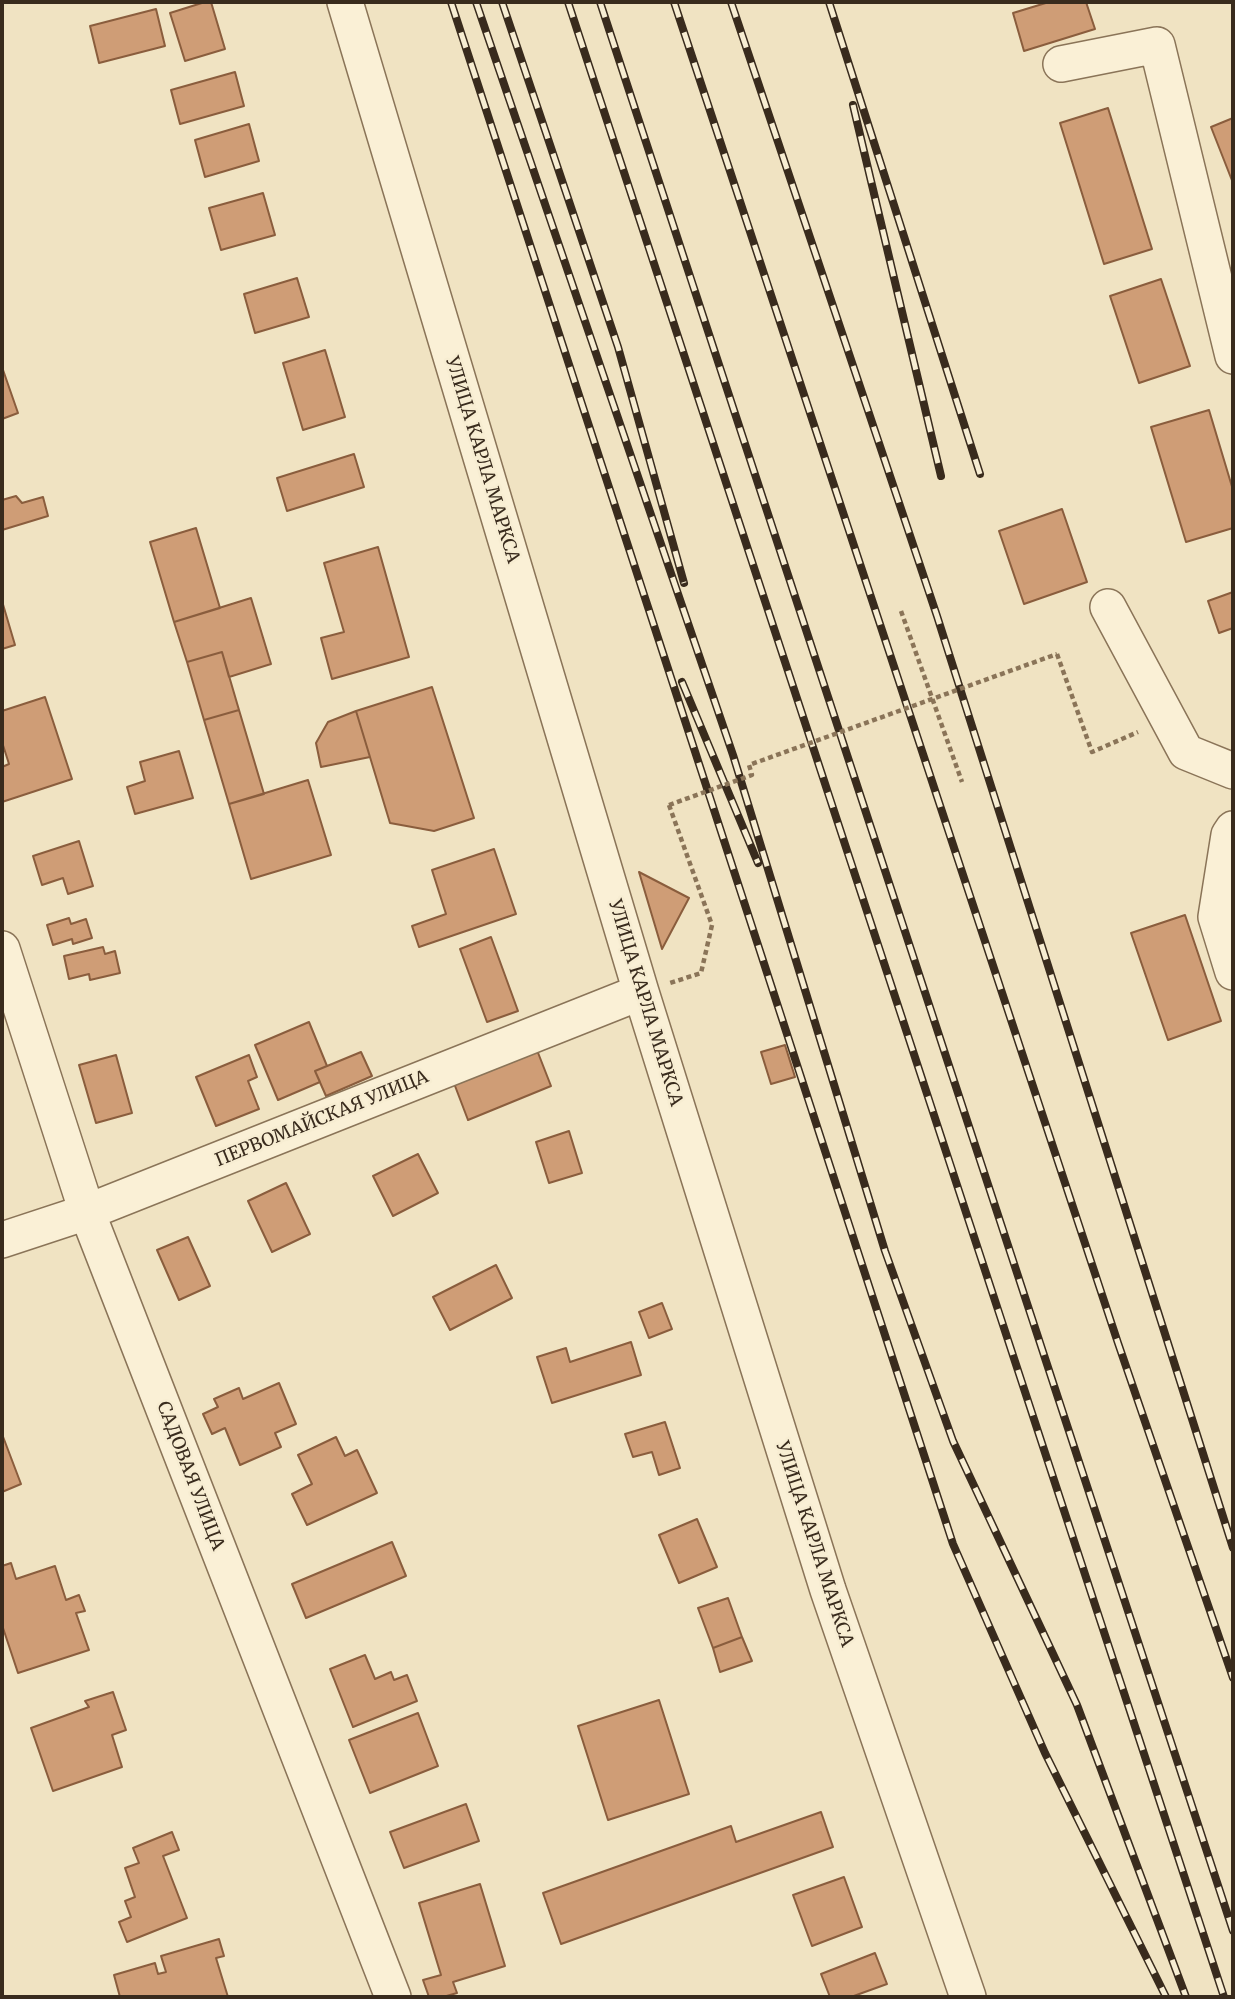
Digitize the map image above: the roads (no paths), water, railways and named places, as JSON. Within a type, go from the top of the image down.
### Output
[{"type":"street","name":"УЛИЦА КАРЛА МАРКСА","points":[[345,2],[640,992],[828,1590],[968,1997]]},
{"type":"street","points":[[1061,64],[1157,45],[1233,356]]},
{"type":"street","points":[[1108,607],[1186,752],[1233,771]]},
{"type":"street","points":[[1233,829],[1229,835],[1216,917],[1233,972]]},
{"type":"street","name":"САДОВАЯ УЛИЦА","points":[[2,949],[87,1212],[393,1997]]},
{"type":"street","name":"ПЕРВОМАЙСКАЯ УЛИЦА","points":[[2,1241],[87,1212],[640,992]]},
{"type":"railway","points":[[451,2],[953,1544],[1045,1753],[1166,1997]]},
{"type":"railway","points":[[476,2],[733,755],[885,1251],[953,1441],[1077,1705],[1186,1997]]},
{"type":"railway","points":[[502,2],[618,347],[684,583]]},
{"type":"railway","points":[[568,2],[1224,1997]]},
{"type":"railway","points":[[600,2],[1233,1931]]},
{"type":"railway","points":[[674,2],[1118,1343],[1233,1678]]},
{"type":"railway","points":[[731,2],[937,616],[1233,1548]]},
{"type":"railway","points":[[829,2],[980,474]]},
{"type":"railway","points":[[853,105],[941,476]]},
{"type":"railway","points":[[682,682],[758,863]]}]
